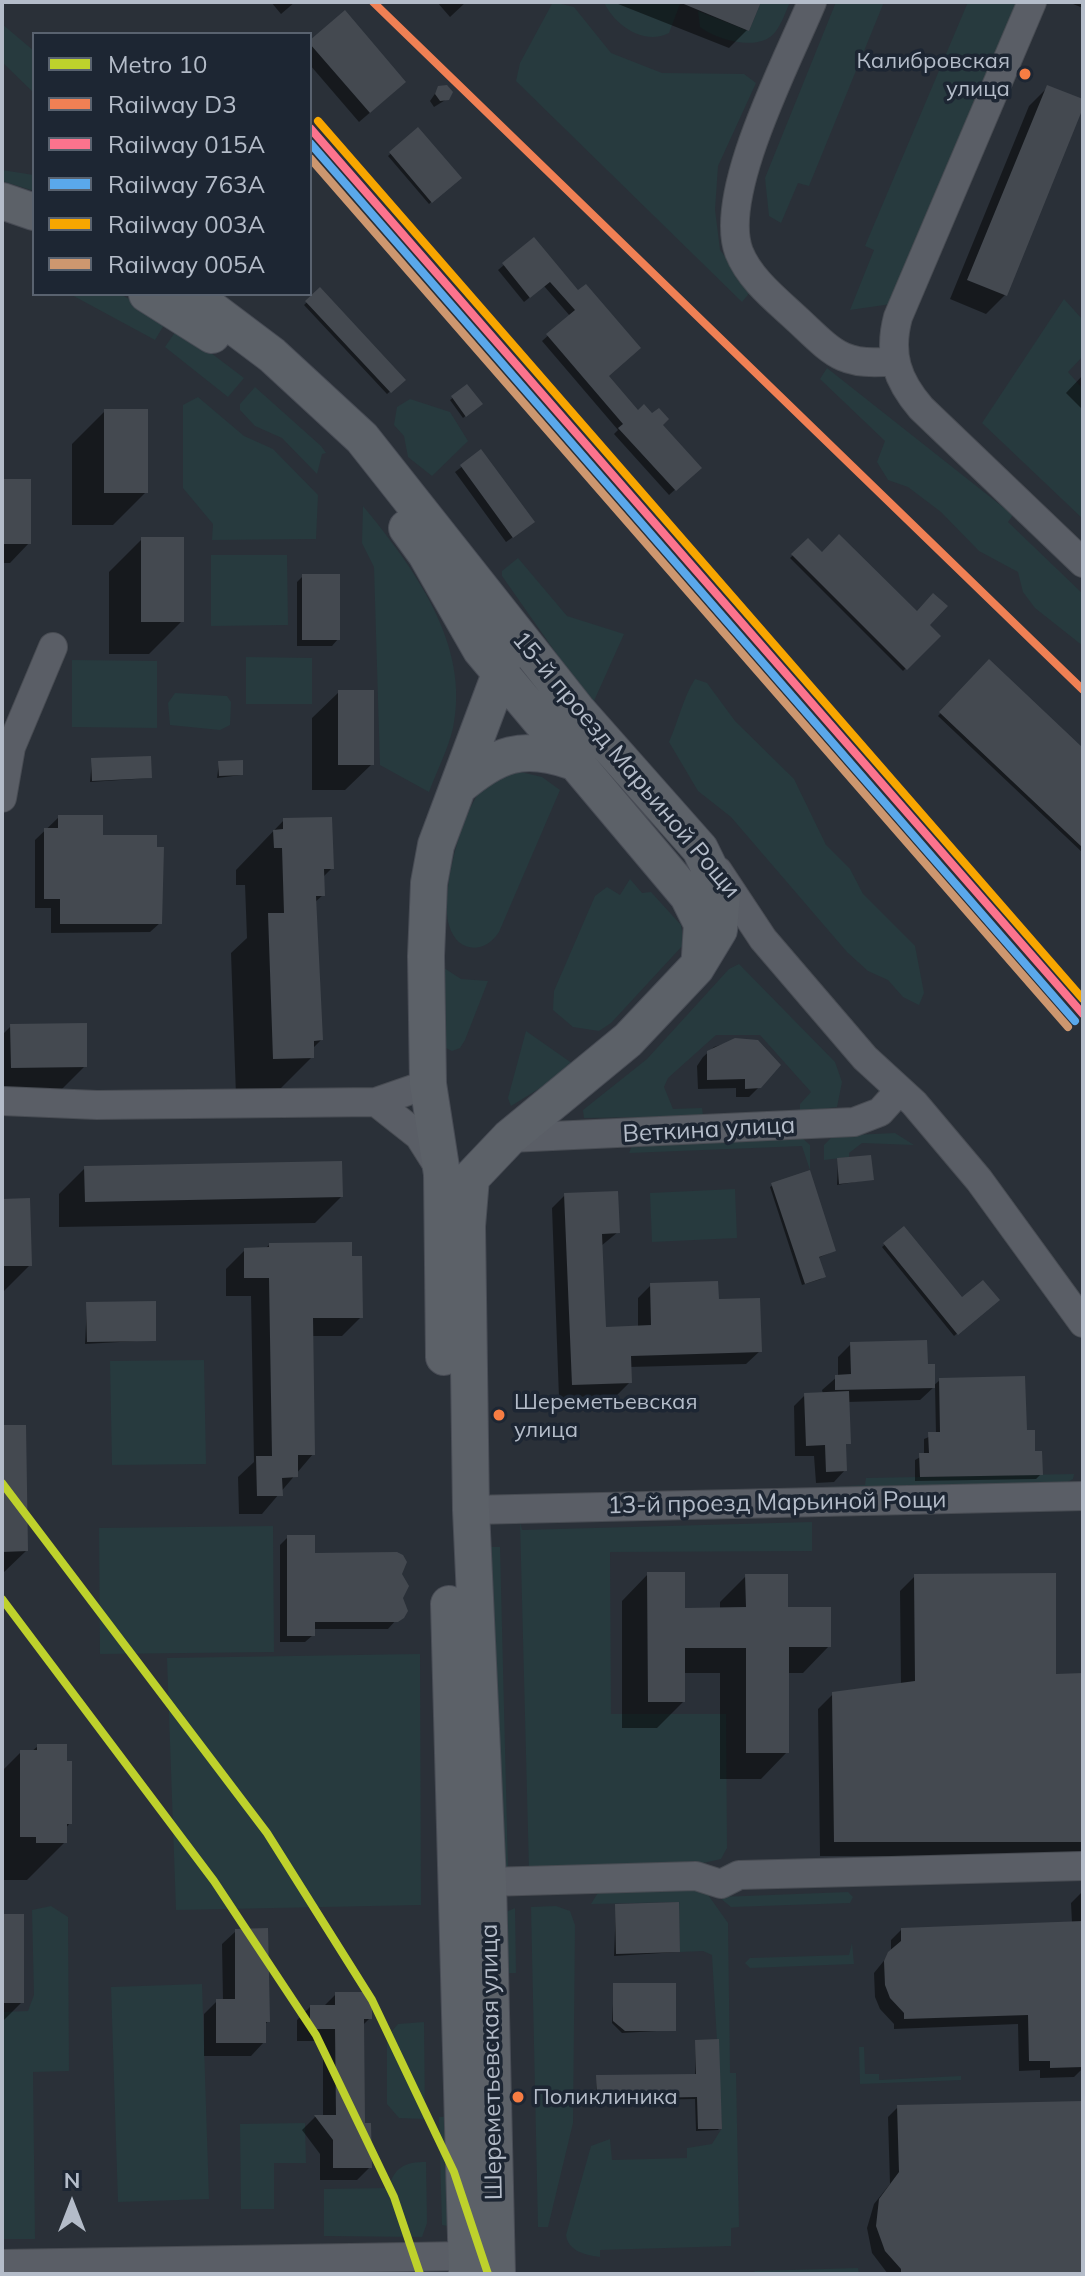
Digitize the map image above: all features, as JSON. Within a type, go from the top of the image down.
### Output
[{"type":"main road","points":[[2,201],[32,211]]},
{"type":"main road","points":[[2,227],[32,237]]},
{"type":"main road","name":"15-й проезд Марьиной Рощи","points":[[150,296],[219,340],[349,456],[426,554],[468,633],[571,761],[670,873]]},
{"type":"main road","name":"15-й проезд Марьиной Рощи","points":[[194,296],[272,355],[362,438],[423,510],[499,613],[577,710],[700,849]]},
{"type":"main road","points":[[499,613],[510,686],[476,734],[431,864],[428,1084],[457,1176],[623,1045],[696,968],[714,940],[723,914],[719,884],[700,849]]},
{"type":"main road","points":[[468,633],[477,674],[476,734]]},
{"type":"main road","points":[[510,686],[551,698],[577,710]]},
{"type":"main road","points":[[458,787],[486,766],[515,753],[541,752],[571,761]]},
{"type":"main road","points":[[670,873],[698,910],[702,924],[703,947],[696,968]]},
{"type":"main road","name":"Шереметьевская улица","points":[[457,1176],[467,1226],[471,1510],[488,1882],[497,2274]]},
{"type":"main road","name":"Шереметьевская улица","points":[[457,1176],[446,1512],[467,2265]]},
{"type":"street","points":[[812,2],[760,123],[745,171],[736,228],[738,250],[761,285],[829,350],[857,364],[894,361]]},
{"type":"street","points":[[1032,2],[898,317],[894,361],[906,390],[921,408],[1083,563]]},
{"type":"street","points":[[2,798],[11,747],[53,647]]},
{"type":"street","name":"15-й проезд Марьиной Рощи","points":[[700,849],[731,887],[763,939]]},
{"type":"street","name":"15-й проезд Марьиной Рощи","points":[[670,873],[723,914],[763,939]]},
{"type":"street","points":[[763,939],[898,1092],[914,1103],[979,1180],[1083,1323]]},
{"type":"street","points":[[2,1101],[97,1105],[376,1102],[428,1084]]},
{"type":"street","name":"Веткина улица","points":[[509,1138],[854,1122],[880,1112],[898,1092]]},
{"type":"street","points":[[376,1102],[419,1136],[457,1176]]},
{"type":"street","name":"13-й проезд Марьиной Рощи","points":[[471,1510],[1083,1496]]},
{"type":"street","points":[[488,1882],[696,1876],[721,1884],[739,1875],[1083,1866]]},
{"type":"street","points":[[2,2264],[467,2265]]},
{"type":"green space","points":[[553,2],[574,7],[611,53],[662,73],[744,74],[756,83],[718,166],[715,210],[720,250],[751,291],[742,302],[516,81],[520,63]]},
{"type":"green space","points":[[604,2],[680,4],[669,33],[650,37],[622,25]]},
{"type":"green space","points":[[761,2],[790,2],[782,21],[769,38],[750,43],[739,42],[700,27],[698,11],[749,31]]},
{"type":"green space","points":[[836,2],[884,2],[809,186],[798,183],[781,223],[769,216],[765,178]]},
{"type":"green space","points":[[968,2],[1020,2],[891,304],[850,310],[874,250],[865,246]]},
{"type":"green space","points":[[2,24],[32,49],[32,91],[2,62]]},
{"type":"green space","points":[[2,170],[32,175],[32,190],[2,181]]},
{"type":"green space","points":[[74,296],[124,296],[167,320],[155,340]]},
{"type":"green space","points":[[1064,299],[1083,320],[1083,356],[1068,372],[1083,389],[1083,519],[982,423]]},
{"type":"green space","points":[[178,328],[244,378],[228,397],[165,347]]},
{"type":"green space","points":[[827,368],[1013,515],[1008,522],[1083,594],[1083,646],[1035,608],[1023,592],[1018,572],[979,551],[941,512],[908,487],[888,480],[877,462],[885,441],[820,379]]},
{"type":"green space","points":[[255,387],[326,453],[322,454],[317,474],[282,438],[255,426],[240,410],[240,404]]},
{"type":"green space","points":[[198,397],[244,436],[273,449],[318,495],[316,539],[212,540],[213,524],[183,488],[183,405]]},
{"type":"green space","points":[[410,399],[450,412],[468,441],[432,476],[408,457],[404,436],[394,425],[397,407]]},
{"type":"green space","points":[[363,506],[401,555],[434,608],[454,666],[456,697],[453,728],[429,792],[380,765],[374,567],[362,543]]},
{"type":"green space","points":[[211,555],[287,555],[288,625],[211,626]]},
{"type":"green space","points":[[518,558],[567,616],[624,634],[594,701],[575,680],[502,576],[502,571]]},
{"type":"green space","points":[[246,657],[312,658],[312,704],[246,704]]},
{"type":"green space","points":[[72,660],[157,661],[157,728],[72,727]]},
{"type":"green space","points":[[695,679],[707,683],[735,721],[794,779],[826,845],[850,869],[863,894],[915,946],[924,993],[919,1005],[903,997],[888,980],[868,971],[847,952],[731,817],[698,791],[669,742]]},
{"type":"green space","points":[[175,693],[227,696],[231,702],[230,725],[220,730],[170,725],[168,703]]},
{"type":"green space","points":[[516,771],[542,777],[560,790],[499,932],[486,944],[472,948],[458,941],[449,925],[448,893],[455,851],[478,794],[490,781]]},
{"type":"green space","points":[[630,879],[642,893],[651,892],[681,925],[684,944],[611,1023],[599,1031],[573,1027],[553,1010],[554,991],[595,896],[607,887],[620,895]]},
{"type":"green space","points":[[739,964],[835,1062],[842,1082],[837,1107],[800,1112],[800,1104],[811,1092],[760,1035],[716,1035],[668,1078],[664,1087],[673,1109],[702,1108],[703,1116],[584,1118],[583,1110],[647,1059],[729,969]]},
{"type":"green space","points":[[441,966],[461,979],[488,981],[465,1040],[460,1048],[452,1051],[444,1047]]},
{"type":"green space","points":[[526,1031],[576,1066],[511,1106],[508,1098]]},
{"type":"green space","points":[[895,1133],[914,1145],[862,1143],[849,1153],[849,1157],[824,1160],[824,1145],[833,1136]]},
{"type":"green space","points":[[801,1137],[810,1145],[810,1170],[802,1146],[629,1153],[632,1146]]},
{"type":"green space","points":[[735,1189],[737,1238],[652,1242],[650,1193]]},
{"type":"green space","points":[[204,1360],[206,1464],[112,1465],[110,1361]]},
{"type":"green space","points":[[1074,1474],[1073,1479],[1066,1483],[826,1487],[865,1485],[866,1478]]},
{"type":"green space","points":[[520,1522],[522,1530],[812,1522],[812,1551],[610,1552],[611,1714],[726,1714],[727,1848],[721,1859],[699,1864],[529,1870]]},
{"type":"green space","points":[[273,1526],[274,1652],[100,1654],[99,1528]]},
{"type":"green space","points":[[489,1547],[500,1547],[508,1870],[501,1866]]},
{"type":"green space","points":[[420,1654],[421,1905],[176,1910],[167,1658]]},
{"type":"green space","points":[[689,1887],[706,1892],[728,1923],[730,2073],[736,2073],[739,2227],[731,2228],[731,2246],[600,2250],[600,2257],[588,2255],[573,2248],[566,2235],[591,2146],[610,2139],[612,2160],[687,2158],[687,2148],[712,2144],[722,2128],[712,1955],[703,1951],[680,1952],[679,1902],[591,1904],[599,1891]]},
{"type":"green space","points":[[848,1892],[853,1897],[850,1903],[731,1907],[719,1897]]},
{"type":"green space","points":[[51,1906],[68,1917],[69,2071],[33,2072],[35,2239],[2,2239],[2,2012],[28,2011],[34,1995],[32,1910]]},
{"type":"green space","points":[[556,1906],[570,1911],[575,1925],[573,2123],[548,2227],[538,2227],[531,1907]]},
{"type":"green space","points":[[515,1908],[516,1973],[503,1973],[506,1912]]},
{"type":"green space","points":[[852,1943],[854,1964],[750,1968],[745,1963],[750,1958],[849,1955]]},
{"type":"green space","points":[[202,1984],[209,2199],[118,2202],[111,1987]]},
{"type":"green space","points":[[424,2022],[425,2119],[399,2118],[387,2104],[387,2037],[398,2024]]},
{"type":"green space","points":[[859,2047],[864,2047],[865,2074],[879,2074],[879,2080],[961,2076],[961,2080],[860,2084]]},
{"type":"green space","points":[[439,2117],[446,2117],[448,2226],[442,2225]]},
{"type":"green space","points":[[305,2123],[306,2163],[274,2163],[274,2209],[241,2209],[240,2124]]},
{"type":"green space","points":[[426,2162],[427,2223],[422,2237],[324,2236],[324,2189],[389,2188],[394,2175],[402,2167]]},
{"type":"green space","points":[[858,2268],[859,2274],[752,2274],[755,2271]]},
{"type":"building","points":[[679,2],[761,2],[749,31]]},
{"type":"building","points":[[345,10],[406,82],[370,113],[312,46],[312,38]]},
{"type":"building","points":[[447,85],[453,92],[449,100],[440,101],[435,94],[438,86]]},
{"type":"building","points":[[1047,85],[1083,99],[1083,108],[1007,296],[967,280]]},
{"type":"building","points":[[418,127],[462,178],[432,203],[389,152]]},
{"type":"building","points":[[534,237],[578,290],[586,284],[641,348],[609,376],[638,410],[644,404],[652,413],[659,408],[669,419],[663,425],[702,468],[676,491],[618,428],[623,424],[546,334],[575,310],[550,282],[530,298],[502,263]]},
{"type":"building","points":[[320,287],[406,380],[391,393],[305,301]]},
{"type":"building","points":[[467,384],[483,404],[466,417],[451,396]]},
{"type":"building","points":[[104,409],[148,409],[148,493],[104,493]]},
{"type":"building","points":[[481,449],[535,522],[513,538],[460,465]]},
{"type":"building","points":[[2,479],[31,479],[31,544],[2,544]]},
{"type":"building","points":[[839,534],[917,611],[933,593],[948,606],[930,625],[941,636],[907,670],[791,554],[808,538],[822,552]]},
{"type":"building","points":[[141,537],[184,537],[184,622],[141,622]]},
{"type":"building","points":[[302,574],[340,574],[340,640],[302,640]]},
{"type":"building","points":[[989,659],[1083,748],[1083,848],[939,712]]},
{"type":"building","points":[[338,690],[374,690],[374,765],[338,765]]},
{"type":"building","points":[[151,756],[152,778],[92,781],[91,758]]},
{"type":"building","points":[[243,760],[243,775],[219,776],[218,761]]},
{"type":"building","points":[[58,815],[103,815],[103,835],[157,835],[157,847],[164,847],[162,924],[60,924],[60,899],[44,899],[44,828],[58,828]]},
{"type":"building","points":[[332,817],[334,869],[324,869],[325,896],[316,896],[323,1040],[314,1041],[314,1058],[273,1059],[268,913],[284,913],[282,848],[274,848],[273,830],[283,829],[283,818]]},
{"type":"building","points":[[87,1023],[87,1067],[11,1068],[10,1024]]},
{"type":"building","points":[[735,1038],[758,1040],[781,1065],[761,1088],[745,1089],[745,1079],[707,1080],[707,1051]]},
{"type":"building","points":[[871,1155],[874,1180],[839,1184],[837,1158]]},
{"type":"building","points":[[342,1161],[343,1197],[85,1202],[84,1166]]},
{"type":"building","points":[[810,1170],[836,1251],[819,1257],[826,1277],[805,1284],[771,1183]]},
{"type":"building","points":[[618,1191],[620,1233],[602,1234],[606,1327],[651,1325],[650,1283],[718,1281],[719,1299],[760,1298],[762,1352],[631,1356],[632,1383],[572,1385],[564,1193]]},
{"type":"building","points":[[30,1198],[32,1266],[2,1266],[2,1199]]},
{"type":"building","points":[[904,1226],[962,1297],[983,1280],[1000,1300],[958,1335],[883,1243]]},
{"type":"building","points":[[352,1242],[352,1256],[362,1256],[363,1318],[313,1318],[315,1455],[298,1455],[298,1477],[282,1478],[283,1496],[257,1496],[256,1456],[272,1456],[269,1278],[244,1278],[244,1248],[269,1247],[269,1243]]},
{"type":"building","points":[[156,1301],[156,1341],[87,1342],[86,1302]]},
{"type":"building","points":[[927,1340],[928,1364],[935,1364],[935,1388],[835,1390],[835,1375],[851,1374],[850,1342]]},
{"type":"building","points":[[1025,1376],[1027,1430],[1035,1430],[1035,1451],[1042,1451],[1043,1475],[920,1477],[919,1453],[929,1453],[928,1432],[940,1432],[939,1378]]},
{"type":"building","points":[[849,1391],[851,1444],[846,1444],[847,1471],[826,1472],[825,1445],[806,1446],[804,1393]]},
{"type":"building","points":[[2,1425],[26,1425],[28,1551],[2,1552]]},
{"type":"building","points":[[287,1535],[315,1535],[315,1553],[397,1552],[403,1555],[407,1562],[402,1574],[409,1586],[403,1598],[408,1611],[404,1618],[398,1622],[315,1622],[315,1636],[287,1636]]},
{"type":"building","points":[[647,1572],[685,1572],[685,1608],[746,1607],[745,1574],[788,1574],[788,1607],[831,1607],[831,1647],[789,1647],[789,1753],[746,1753],[746,1648],[685,1648],[685,1702],[648,1702]]},
{"type":"building","points":[[1056,1573],[1056,1674],[1083,1673],[1083,1842],[834,1842],[832,1692],[915,1681],[914,1574]]},
{"type":"building","points":[[37,1744],[67,1744],[67,1761],[72,1761],[72,1824],[67,1824],[67,1843],[36,1843],[36,1837],[20,1837],[20,1750],[37,1750]]},
{"type":"building","points":[[679,1902],[680,1952],[616,1954],[615,1904]]},
{"type":"building","points":[[2,1914],[24,1914],[24,2003],[2,2003]]},
{"type":"building","points":[[1083,1921],[1083,2067],[1050,2068],[1050,2061],[1029,2061],[1028,2015],[904,2019],[904,2013],[890,1998],[885,1985],[884,1961],[888,1952],[901,1941],[901,1928]]},
{"type":"building","points":[[268,1928],[270,2022],[266,2022],[266,2043],[216,2043],[216,1999],[235,1999],[235,1929]]},
{"type":"building","points":[[613,1983],[676,1983],[676,2031],[625,2031],[613,2021]]},
{"type":"building","points":[[335,1992],[372,1992],[372,2019],[364,2019],[365,2123],[371,2123],[372,2168],[333,2168],[333,2140],[314,2115],[336,2115],[335,2029],[310,2029],[310,2005],[335,2005]]},
{"type":"building","points":[[719,2039],[722,2129],[698,2129],[697,2097],[597,2099],[596,2075],[696,2074],[695,2040]]},
{"type":"building","points":[[1083,2101],[1083,2274],[901,2274],[901,2269],[885,2251],[876,2226],[879,2199],[899,2172],[897,2105]]},
{"type":"metro line","name":"10","points":[[2,1483],[267,1833],[372,2000],[454,2172],[488,2274]]},
{"type":"metro line","name":"10","points":[[2,1599],[214,1881],[316,2035],[394,2197],[420,2274]]},
{"type":"rail line","name":"D3","points":[[373,2],[1083,690]]},
{"type":"rail line","name":"003А","points":[[318,121],[1083,999]]},
{"type":"rail line","name":"015А","points":[[312,130],[1083,1014]]},
{"type":"rail line","name":"763А","points":[[312,145],[1075,1021]]},
{"type":"rail line","name":"005А","points":[[312,160],[1068,1027]]},
{"type":"place","name":"Калибровская улица","points":[[1025,74]]},
{"type":"place","name":"Шереметьевская улица","points":[[499,1415]]},
{"type":"place","name":"Поликлиника","points":[[518,2097]]}]
